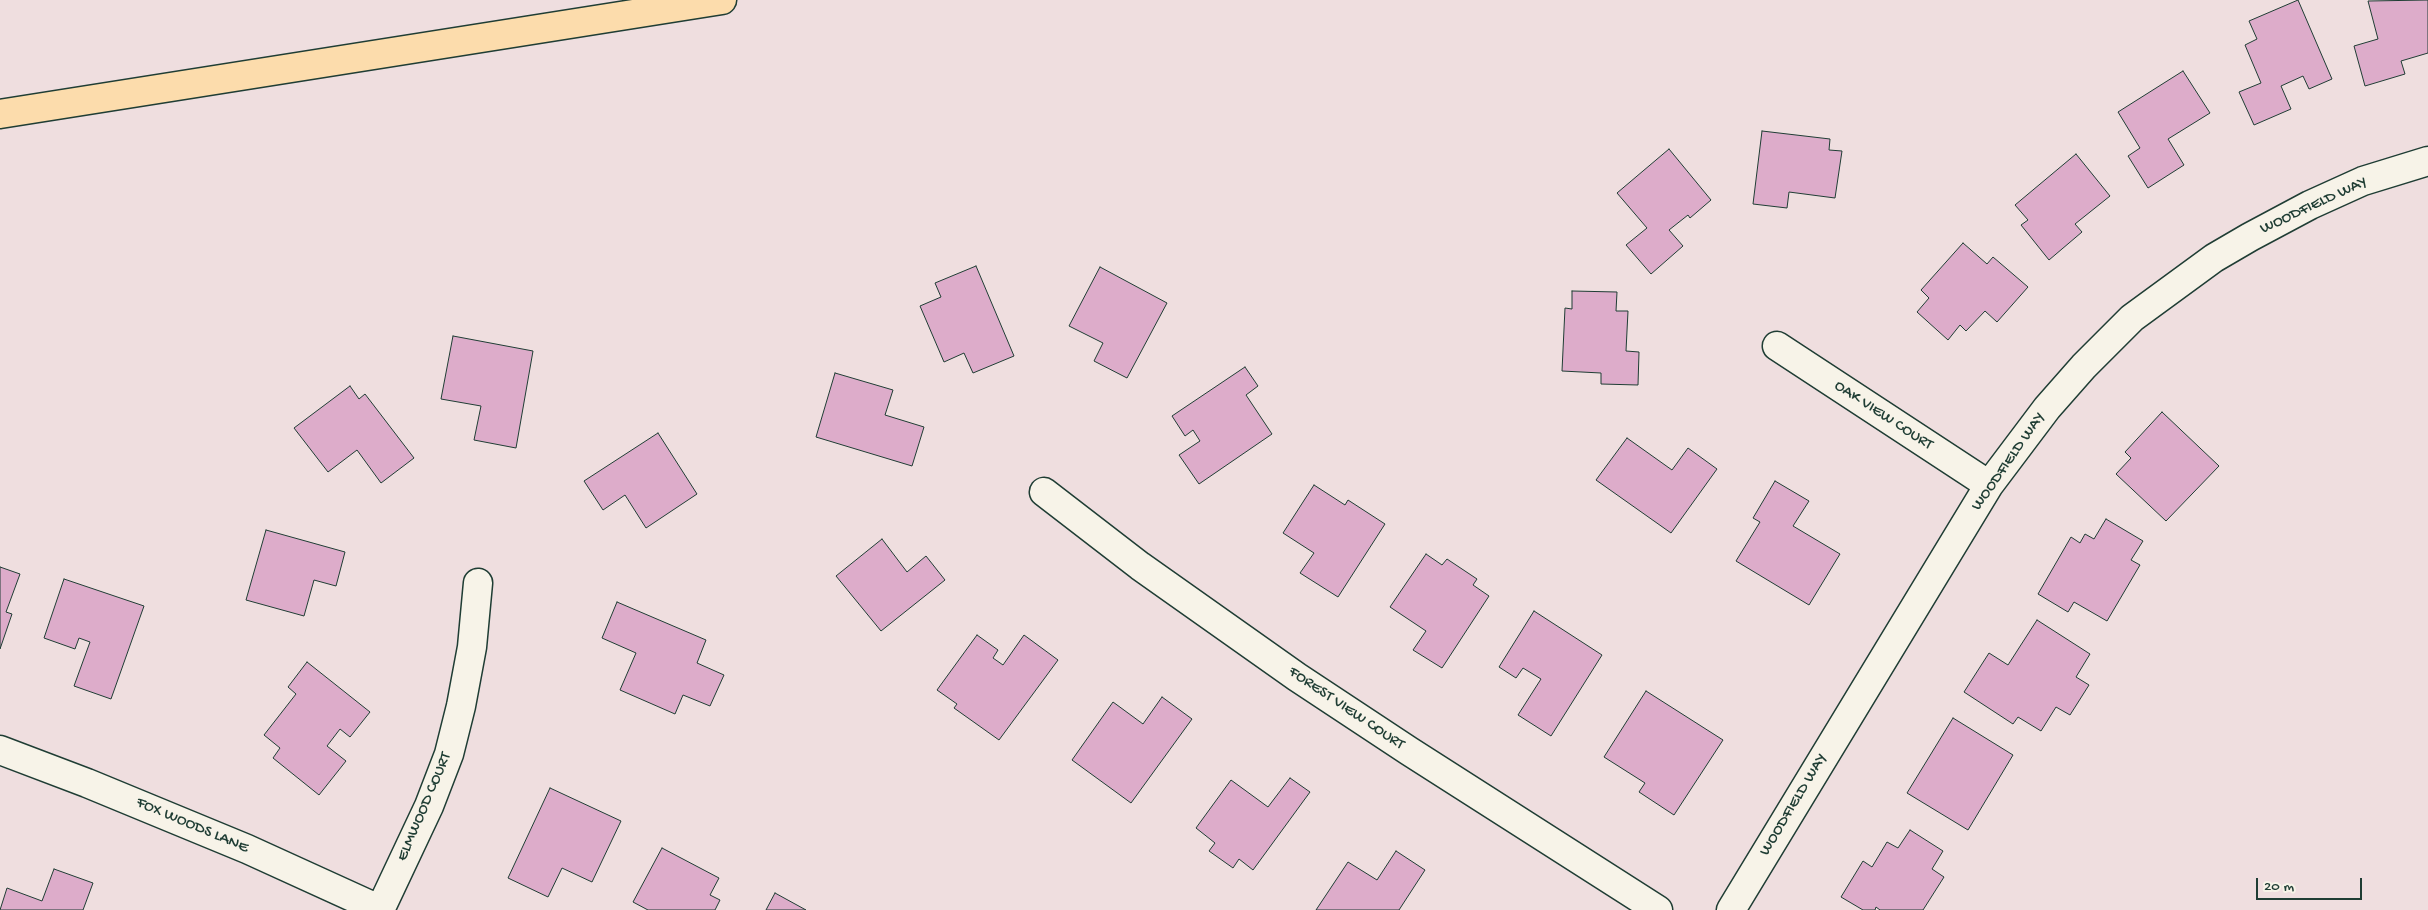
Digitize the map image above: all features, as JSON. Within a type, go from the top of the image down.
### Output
[{"type":"highway","points":[[0,114],[722,0]]},
{"type":"street","name":"WOODFIELD WAY","points":[[1731,910],[1989,485],[2047,408],[2084,366],[2132,318],[2221,254],[2310,205],[2363,181],[2428,161]]},
{"type":"street","name":"OAK VIEW COURT","points":[[1777,346],[1989,485]]},
{"type":"street","name":"FOREST VIEW COURT","points":[[1044,492],[1140,566],[1305,682],[1417,757],[1658,910]]},
{"type":"street","name":"ELMWOOD COURT","points":[[380,910],[429,806],[449,754],[463,698],[472,647],[478,583]]},
{"type":"street","name":"FOX WOODS LANE","points":[[0,750],[247,848],[380,910]]},
{"type":"building","points":[[2298,0],[2332,79],[2309,89],[2303,76],[2281,86],[2291,109],[2254,125],[2239,92],[2261,83],[2245,45],[2257,39],[2249,21]]},
{"type":"building","points":[[2428,0],[2428,53],[2401,61],[2405,74],[2365,86],[2354,46],[2378,39],[2368,1]]},
{"type":"building","points":[[2183,71],[2210,113],[2168,139],[2184,165],[2148,188],[2128,156],[2140,148],[2118,112]]},
{"type":"building","points":[[1762,131],[1830,139],[1829,150],[1842,151],[1835,198],[1789,192],[1787,208],[1753,204]]},
{"type":"building","points":[[1669,149],[1711,200],[1690,218],[1688,215],[1669,230],[1683,246],[1651,274],[1626,245],[1647,228],[1617,193]]},
{"type":"building","points":[[2076,154],[2110,196],[2075,224],[2082,232],[2049,260],[2021,225],[2028,220],[2015,205]]},
{"type":"building","points":[[1963,243],[1987,264],[1993,257],[2028,287],[1997,322],[1985,311],[1966,331],[1960,325],[1948,340],[1917,312],[1929,298],[1921,290]]},
{"type":"building","points":[[976,266],[1014,356],[973,373],[964,353],[944,362],[920,306],[941,297],[935,283]]},
{"type":"building","points":[[1100,267],[1167,303],[1127,378],[1094,361],[1103,343],[1069,326]]},
{"type":"building","points":[[1572,291],[1617,292],[1616,311],[1628,311],[1626,351],[1639,352],[1638,385],[1601,384],[1601,373],[1562,371],[1565,308],[1572,309]]},
{"type":"building","points":[[453,336],[533,351],[516,448],[474,440],[481,406],[441,399]]},
{"type":"building","points":[[1245,367],[1258,386],[1246,395],[1272,434],[1199,484],[1179,455],[1200,441],[1193,430],[1185,436],[1172,416]]},
{"type":"building","points":[[835,373],[893,390],[885,415],[924,427],[912,466],[816,437]]},
{"type":"building","points":[[350,386],[359,399],[365,394],[414,458],[381,483],[357,450],[328,472],[294,428]]},
{"type":"building","points":[[2162,412],[2219,466],[2166,521],[2116,474],[2131,458],[2125,452]]},
{"type":"building","points":[[658,433],[697,494],[646,528],[625,495],[603,510],[584,481]]},
{"type":"building","points":[[1627,438],[1672,470],[1688,448],[1717,469],[1671,533],[1596,480]]},
{"type":"building","points":[[1775,481],[1809,501],[1793,526],[1840,554],[1809,605],[1736,561],[1760,522],[1753,518]]},
{"type":"building","points":[[1314,485],[1345,505],[1348,500],[1385,524],[1338,597],[1300,573],[1314,553],[1283,533]]},
{"type":"building","points":[[2106,519],[2143,541],[2131,560],[2140,565],[2107,621],[2074,602],[2068,612],[2038,594],[2071,537],[2080,543],[2085,534],[2094,539]]},
{"type":"building","points":[[266,530],[345,552],[336,586],[314,580],[304,616],[246,600]]},
{"type":"building","points":[[882,539],[907,572],[926,556],[945,580],[881,631],[836,576]]},
{"type":"building","points":[[1426,554],[1442,565],[1447,559],[1477,579],[1473,585],[1489,596],[1442,668],[1413,650],[1426,631],[1390,607]]},
{"type":"building","points":[[0,567],[20,574],[6,612],[12,614],[0,649]]},
{"type":"building","points":[[64,579],[144,606],[111,699],[74,686],[90,642],[79,638],[75,649],[44,638]]},
{"type":"building","points":[[617,602],[706,640],[697,663],[724,675],[710,706],[683,695],[675,714],[620,690],[636,653],[602,638]]},
{"type":"building","points":[[1534,611],[1602,655],[1551,736],[1518,715],[1541,679],[1523,668],[1516,678],[1499,667]]},
{"type":"building","points":[[2037,620],[2090,654],[2076,677],[2089,685],[2070,715],[2056,707],[2041,731],[2018,717],[2013,724],[1964,692],[1989,653],[2008,665]]},
{"type":"building","points":[[977,635],[998,650],[993,658],[1003,665],[1024,635],[1058,660],[999,740],[954,708],[957,704],[937,690]]},
{"type":"building","points":[[307,662],[370,712],[350,737],[340,729],[327,746],[346,761],[319,795],[273,758],[280,748],[264,735],[296,694],[288,687]]},
{"type":"building","points":[[1646,691],[1723,740],[1674,815],[1639,792],[1645,783],[1604,757]]},
{"type":"building","points":[[1162,697],[1192,719],[1131,803],[1072,760],[1113,702],[1143,724]]},
{"type":"building","points":[[1953,718],[2013,755],[1968,830],[1907,793]]},
{"type":"building","points":[[1290,778],[1310,792],[1253,870],[1239,859],[1233,868],[1209,851],[1215,843],[1196,828],[1231,780],[1268,807]]},
{"type":"building","points":[[550,788],[621,821],[592,882],[562,868],[548,897],[508,878]]},
{"type":"building","points":[[1910,830],[1943,851],[1932,869],[1944,877],[1923,910],[1880,910],[1876,907],[1875,910],[1863,910],[1841,897],[1863,861],[1872,867],[1887,842],[1898,848]]},
{"type":"building","points":[[662,848],[719,878],[710,895],[720,900],[715,910],[648,910],[633,902]]},
{"type":"building","points":[[1396,851],[1425,870],[1399,910],[1316,910],[1348,862],[1377,880]]},
{"type":"building","points":[[54,869],[93,883],[83,910],[0,910],[7,888],[42,901]]},
{"type":"building","points":[[775,893],[806,910],[766,910]]}]
